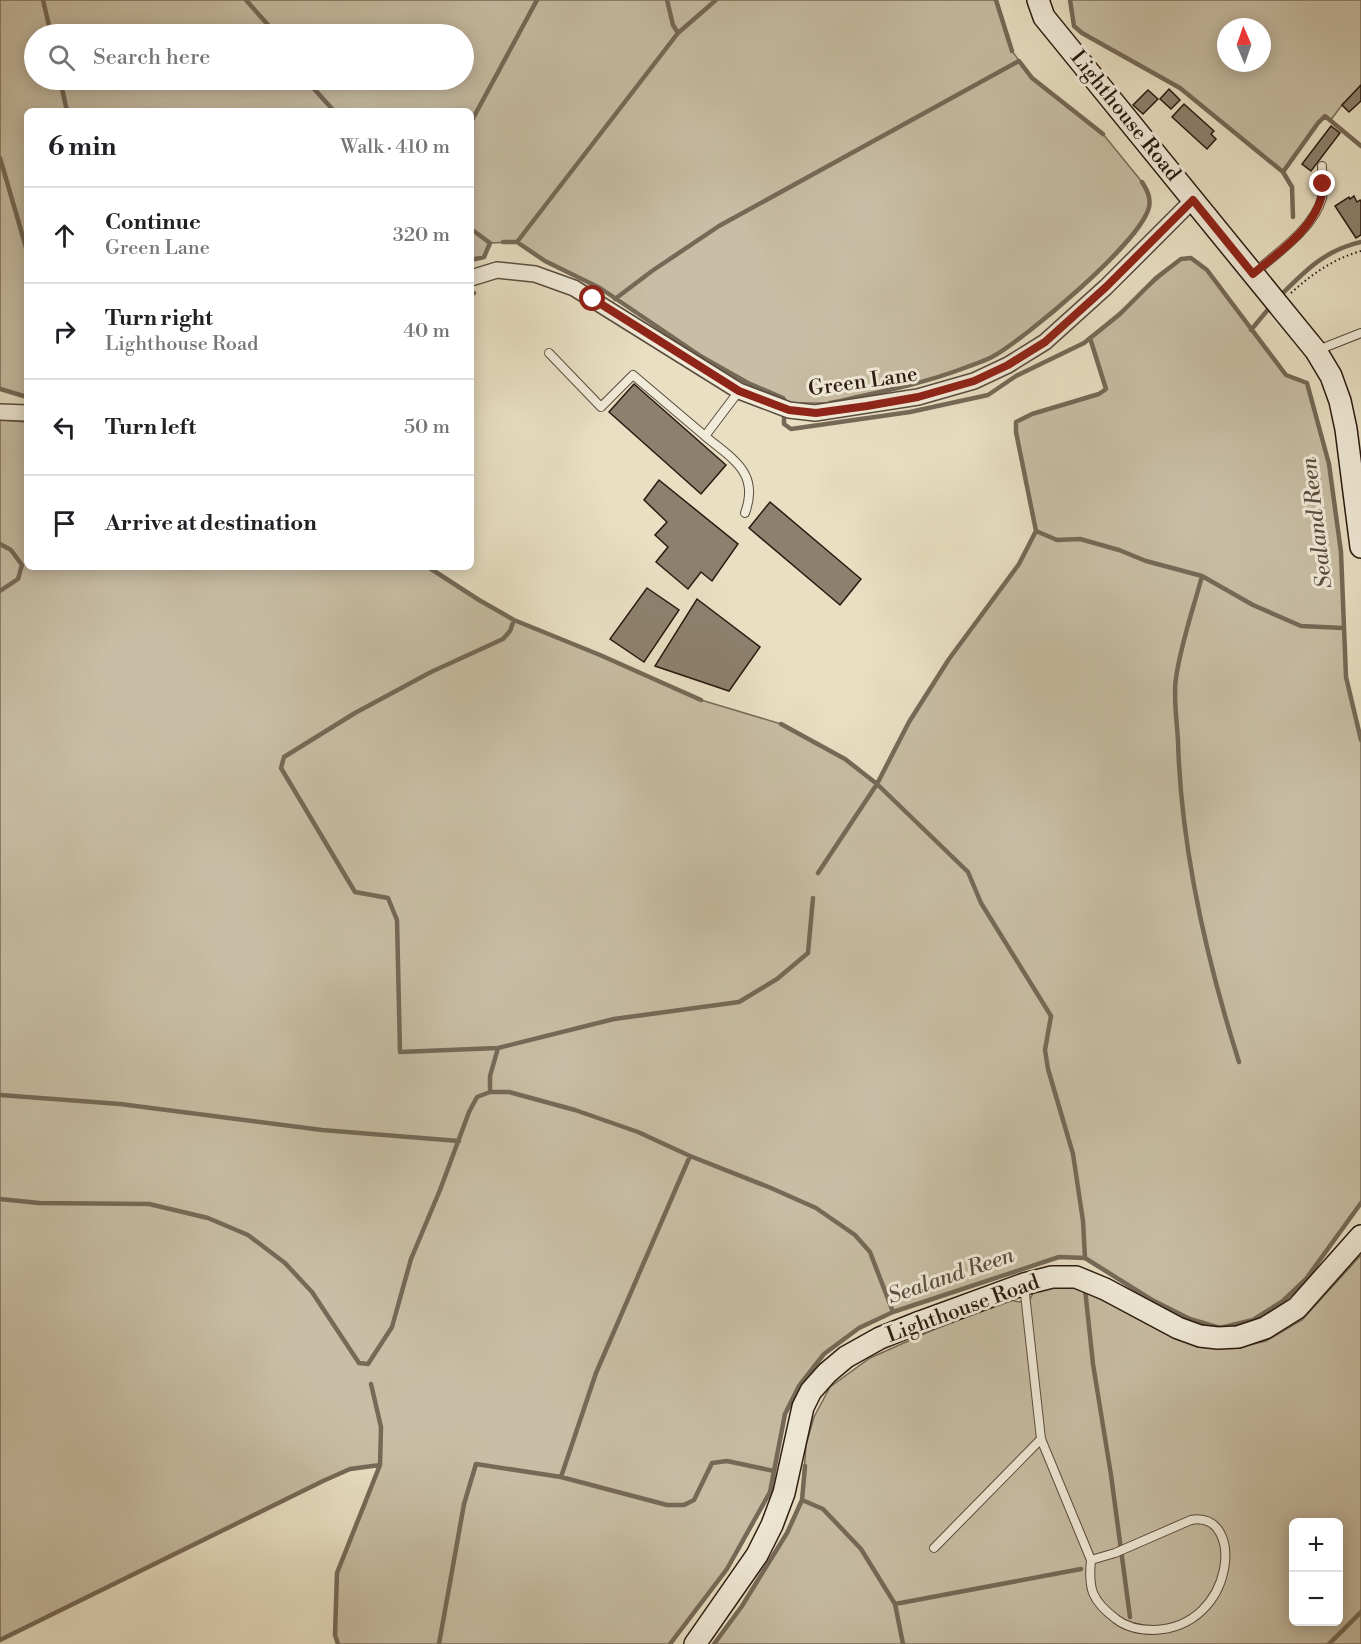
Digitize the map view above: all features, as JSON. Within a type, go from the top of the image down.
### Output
[{"type":"main road","name":"Lighthouse Road","points":[[1038,0],[1044,17],[1316,351],[1331,376],[1340,401],[1346,429],[1358,504],[1361,547]]},
{"type":"main road","name":"Lighthouse Road","points":[[695,1644],[757,1555],[772,1525],[784,1493],[803,1407],[811,1392],[827,1373],[846,1357],[880,1338],[1024,1284],[1052,1277],[1076,1277],[1105,1289],[1178,1328],[1200,1336],[1238,1337],[1265,1328],[1297,1308],[1361,1236]]},
{"type":"street","name":"Green Lane","points":[[474,277],[497,270],[535,274],[574,288],[739,391],[789,410],[816,413],[918,397],[974,381],[1008,365],[1045,342],[1106,287],[1193,200]]},
{"type":"street","points":[[0,412],[24,413]]},
{"type":"lane","points":[[1253,274],[1309,224],[1317,213],[1323,196],[1322,166]]},
{"type":"lane","points":[[1316,351],[1361,333]]},
{"type":"lane","points":[[549,353],[601,407],[633,375],[745,471],[749,495],[745,513]]},
{"type":"lane","points":[[705,436],[739,391]]},
{"type":"lane","points":[[1024,1284],[1041,1439],[1091,1560],[1089,1579],[1092,1593],[1099,1604],[1117,1620],[1140,1629],[1166,1629],[1186,1623],[1200,1614],[1217,1592],[1222,1581],[1225,1554],[1218,1528],[1212,1522],[1201,1518],[1091,1560]]},
{"type":"lane","points":[[934,1548],[1041,1439]]},
{"type":"path","points":[[1278,305],[1311,275],[1341,256],[1361,250]]},
{"type":"shaded area","points":[[0,0],[996,0],[1012,51],[1032,78],[1103,134],[1142,182],[1149,195],[1150,206],[1145,219],[1110,259],[1051,315],[992,357],[948,374],[830,403],[786,403],[783,398],[748,383],[702,357],[600,288],[545,261],[517,242],[490,243],[484,257],[474,259],[474,108],[24,108],[24,396],[0,389]]},
{"type":"shaded area","points":[[1070,0],[1361,0],[1361,85],[1330,121],[1325,116],[1318,123],[1283,172],[1180,88],[1082,33],[1074,26]]},
{"type":"shaded area","points":[[1191,258],[1207,270],[1286,375],[1307,383],[1329,464],[1341,552],[1346,677],[1361,740],[1361,1203],[1306,1279],[1283,1301],[1253,1320],[1220,1328],[1190,1319],[1152,1300],[1085,1259],[1059,1257],[893,1312],[859,1328],[824,1354],[799,1386],[785,1414],[770,1492],[727,1569],[670,1644],[338,1644],[335,1635],[337,1573],[379,1465],[350,1469],[323,1481],[0,1640],[0,420],[24,422],[24,570],[433,570],[514,620],[701,700],[781,724],[844,759],[877,784],[909,722],[949,659],[1019,564],[1036,532],[1016,422],[1032,414],[1099,394],[1105,388],[1090,338],[1181,259]]},
{"type":"shaded area","points":[[1361,1255],[1361,1644],[714,1644],[742,1606],[787,1533],[802,1500],[806,1445],[814,1417],[830,1387],[870,1358],[1010,1300],[1019,1302],[1030,1299],[1035,1290],[1058,1285],[1085,1289],[1174,1338],[1201,1347],[1236,1348],[1266,1341],[1302,1320]]},
{"type":"building","points":[[1361,85],[1361,101],[1349,112],[1342,105]]},
{"type":"building","points":[[1169,89],[1180,100],[1171,109],[1160,99]]},
{"type":"building","points":[[1148,90],[1158,99],[1143,114],[1133,105]]},
{"type":"building","points":[[1184,104],[1214,131],[1211,134],[1216,139],[1207,149],[1172,117]]},
{"type":"building","points":[[1331,126],[1340,133],[1311,171],[1302,164]]},
{"type":"building","points":[[1354,196],[1357,202],[1360,200],[1361,202],[1361,235],[1356,238],[1335,206]]},
{"type":"building","points":[[634,384],[726,465],[701,494],[609,412]]},
{"type":"building","points":[[659,480],[738,544],[712,581],[701,572],[688,589],[656,562],[668,547],[655,535],[667,522],[644,500]]},
{"type":"building","points":[[770,502],[861,579],[840,605],[749,528]]},
{"type":"building","points":[[647,588],[679,610],[644,662],[610,639]]},
{"type":"building","points":[[697,599],[760,647],[729,691],[655,666]]},
{"type":"waterway","points":[[43,0],[49,24]]},
{"type":"waterway","points":[[246,0],[267,24]]},
{"type":"waterway","points":[[474,116],[537,0]]},
{"type":"waterway","points":[[667,0],[673,25],[678,33]]},
{"type":"waterway","points":[[517,242],[678,33],[716,0]]},
{"type":"waterway","points":[[996,0],[1012,51]]},
{"type":"waterway","points":[[1070,0],[1074,26],[1082,33],[1180,88],[1283,172],[1292,187],[1293,217]]},
{"type":"waterway","points":[[615,299],[719,226],[1019,61],[1032,78],[1103,134]]},
{"type":"waterway","points":[[62,90],[66,108]]},
{"type":"waterway","points":[[315,90],[331,108]]},
{"type":"waterway","points":[[1283,172],[1325,116],[1361,146]]},
{"type":"waterway","points":[[0,158],[24,241]]},
{"type":"waterway","points":[[830,403],[899,388],[950,373],[986,360],[1008,347],[1080,288],[1126,243],[1141,223],[1149,207],[1149,197],[1142,182]]},
{"type":"waterway","points":[[474,231],[490,243],[484,257],[474,259]]},
{"type":"waterway","points":[[503,242],[517,242],[545,261],[600,288],[702,357],[748,383],[783,398],[786,403]]},
{"type":"waterway","points":[[1280,296],[1307,270],[1326,256],[1361,242]]},
{"type":"waterway","points":[[784,415],[784,424],[791,429],[910,412],[988,395],[1016,376],[1084,343],[1120,314],[1156,278],[1181,259],[1191,258],[1207,270],[1286,375],[1307,383],[1329,464],[1341,552],[1346,677],[1361,740]]},
{"type":"waterway","points":[[1251,330],[1271,306]]},
{"type":"waterway","points":[[818,873],[877,784],[909,722],[949,659],[1019,564],[1036,531],[1016,432],[1016,422],[1032,414],[1099,394],[1106,389],[1090,338]]},
{"type":"waterway","points":[[0,389],[24,396]]},
{"type":"waterway","points":[[1036,531],[1057,540],[1080,539],[1119,550],[1146,561],[1202,576],[1253,605],[1301,626],[1343,628]]},
{"type":"waterway","points":[[0,544],[11,550],[22,565],[18,579],[0,591]]},
{"type":"waterway","points":[[433,570],[514,620],[701,700]]},
{"type":"waterway","points":[[1202,576],[1181,652],[1175,685],[1180,782],[1197,903],[1216,983],[1239,1062]]},
{"type":"waterway","points":[[514,620],[510,631],[503,639],[431,672],[355,713],[284,757],[281,768],[355,892],[388,898],[397,920],[400,1052],[498,1048],[614,1019],[739,1002],[777,979],[808,953],[813,898]]},
{"type":"waterway","points":[[781,724],[845,759],[877,784],[968,872],[981,903],[1051,1016],[1045,1050],[1048,1069],[1073,1154],[1083,1221],[1085,1258]]},
{"type":"waterway","points":[[490,1092],[490,1076],[498,1048]]},
{"type":"waterway","points":[[0,1199],[39,1203],[149,1204],[208,1218],[248,1235],[285,1263],[312,1292],[359,1363],[368,1364],[392,1327],[411,1259],[469,1112],[477,1097],[490,1092],[509,1092],[575,1110],[638,1132],[816,1208],[855,1235],[870,1252],[893,1312]]},
{"type":"waterway","points":[[0,1095],[120,1104],[322,1130],[459,1141]]},
{"type":"waterway","points":[[561,1477],[596,1373],[690,1156]]},
{"type":"waterway","name":"Sealand Reen","points":[[670,1644],[727,1569],[770,1492],[785,1414],[799,1386],[824,1354],[859,1328],[893,1312],[1059,1257],[1085,1258],[1152,1300],[1190,1319],[1220,1328],[1253,1320],[1283,1301],[1306,1279],[1361,1203]]},
{"type":"waterway","points":[[1085,1289],[1093,1364],[1130,1617]]},
{"type":"waterway","points":[[338,1644],[335,1635],[337,1573],[380,1465],[381,1427],[371,1384]]},
{"type":"waterway","points":[[439,1644],[464,1504],[476,1464],[561,1477],[667,1505],[684,1505],[694,1500],[712,1463],[727,1461],[774,1471]]},
{"type":"waterway","points":[[0,1640],[323,1481],[350,1469],[380,1465]]},
{"type":"waterway","points":[[714,1644],[742,1606],[787,1533],[802,1500],[805,1466]]},
{"type":"waterway","points":[[802,1500],[823,1509],[861,1549],[895,1604],[903,1644]]},
{"type":"waterway","points":[[895,1604],[1081,1569]]},
{"type":"waterway","points":[[1329,1644],[1361,1612]]},
{"type":"route","points":[[593,299],[739,391],[789,410],[816,413],[867,406],[918,397],[974,381],[1008,365],[1045,342],[1106,287],[1193,200],[1253,274],[1309,224],[1317,213],[1323,196],[1323,184]]}]
